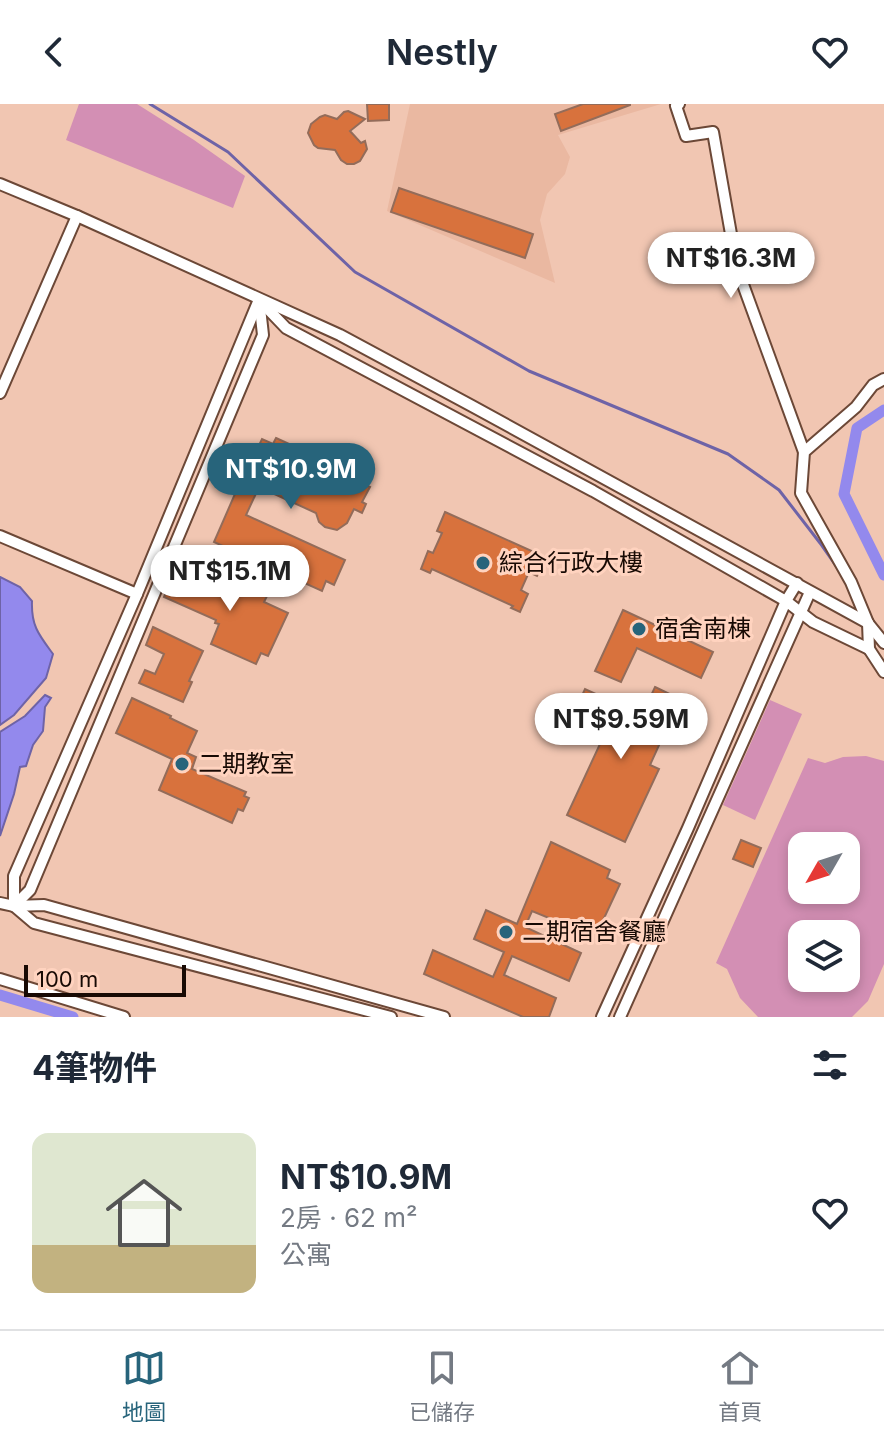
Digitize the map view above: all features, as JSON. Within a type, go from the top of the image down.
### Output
[{"type":"street","points":[[679,104],[676,106],[686,136],[713,132],[737,268],[804,452],[801,493],[851,582],[868,623],[884,643]]},
{"type":"street","points":[[0,184],[340,335],[868,623]]},
{"type":"street","points":[[0,393],[77,216]]},
{"type":"street","points":[[259,299],[137,594],[14,876],[14,906],[34,923],[391,1017]]},
{"type":"street","points":[[259,299],[286,328],[593,491],[786,601],[813,622],[869,649]]},
{"type":"street","points":[[14,906],[30,890],[263,335],[259,299]]},
{"type":"street","points":[[804,452],[856,407],[873,385],[884,379]]},
{"type":"street","points":[[0,536],[137,594]]},
{"type":"street","points":[[602,1017],[786,601],[797,583]]},
{"type":"street","points":[[620,1017],[810,592]]},
{"type":"street","points":[[868,623],[869,649],[884,672]]},
{"type":"street","points":[[0,903],[44,905],[444,1017]]},
{"type":"street","points":[[95,940],[99,920]]},
{"type":"street","points":[[236,977],[239,959]]},
{"type":"street","points":[[0,979],[124,1017]]},
{"type":"street","points":[[348,1006],[351,991]]},
{"type":"shaded area","points":[[79,104],[137,104],[194,140],[245,176],[233,208],[66,140]]},
{"type":"shaded area","points":[[410,104],[661,104],[558,135],[570,157],[565,174],[547,194],[540,220],[555,283],[387,211]]},
{"type":"shaded area","points":[[0,577],[20,587],[32,601],[37,630],[53,654],[46,678],[14,715],[0,725]]},
{"type":"shaded area","points":[[45,695],[51,698],[45,707],[43,731],[33,745],[26,766],[20,767],[0,836],[0,732],[25,716]]},
{"type":"shaded area","points":[[770,700],[802,714],[755,820],[723,805]]},
{"type":"shaded area","points":[[866,756],[884,761],[884,964],[868,1001],[852,1017],[758,1017],[740,998],[727,969],[716,963],[808,758],[825,763],[843,757]]},
{"type":"building","points":[[367,104],[389,104],[389,120],[368,121]]},
{"type":"building","points":[[583,104],[630,105],[561,131],[555,114]]},
{"type":"building","points":[[348,111],[365,119],[350,131],[361,143],[365,141],[367,149],[360,161],[354,164],[341,160],[335,150],[318,148],[308,133],[311,124],[320,117],[325,115],[337,119]]},
{"type":"building","points":[[399,188],[533,234],[525,258],[391,212]]},
{"type":"building","points":[[276,438],[359,476],[357,481],[370,487],[362,502],[366,504],[362,513],[354,509],[347,523],[337,530],[325,527],[316,513],[259,487],[246,515],[345,560],[334,585],[326,581],[322,591],[214,542],[235,494],[231,492],[246,457],[252,460],[262,439],[273,444]]},
{"type":"building","name":"綜合行政大樓","points":[[445,512],[545,557],[537,576],[529,572],[521,590],[528,594],[520,612],[432,569],[430,573],[421,569],[428,551],[433,553],[442,533],[437,531]]},
{"type":"building","points":[[178,564],[231,588],[237,588],[241,580],[250,584],[248,587],[267,596],[264,602],[288,613],[268,656],[261,653],[256,664],[211,644],[219,624],[215,623],[216,620],[164,597]]},
{"type":"building","name":"宿舍南棟","points":[[623,610],[713,652],[701,678],[637,648],[621,682],[595,671]]},
{"type":"building","points":[[153,627],[203,651],[183,702],[139,683],[145,670],[155,674],[164,654],[146,645]]},
{"type":"building","points":[[655,687],[680,699],[650,765],[659,769],[625,842],[567,815],[607,729],[574,713],[585,689],[642,715]]},
{"type":"building","name":"二期教室","points":[[132,698],[197,731],[187,753],[196,757],[192,769],[246,792],[244,796],[249,798],[243,811],[238,809],[232,823],[159,790],[172,759],[116,733]]},
{"type":"building","points":[[741,840],[761,848],[753,867],[733,859]]},
{"type":"building","name":"二期宿舍餐廳","points":[[551,842],[610,870],[607,878],[620,884],[599,929],[592,926],[588,934],[532,911],[525,927],[581,953],[569,981],[512,956],[504,975],[556,998],[549,1017],[523,1017],[424,974],[433,950],[493,977],[504,952],[474,939],[486,910],[517,924]]},
{"type":"waterway","points":[[150,104],[228,152],[355,272],[529,371],[728,454],[779,490],[841,573]]},
{"type":"waterway","points":[[884,410],[857,428],[844,494],[884,575]]},
{"type":"waterway","points":[[0,995],[73,1017]]},
{"type":"place","name":"綜合行政大樓","points":[[483,563]]},
{"type":"place","name":"宿舍南棟","points":[[639,629]]},
{"type":"place","name":"二期教室","points":[[182,764]]},
{"type":"place","name":"二期宿舍餐廳","points":[[506,932]]}]
